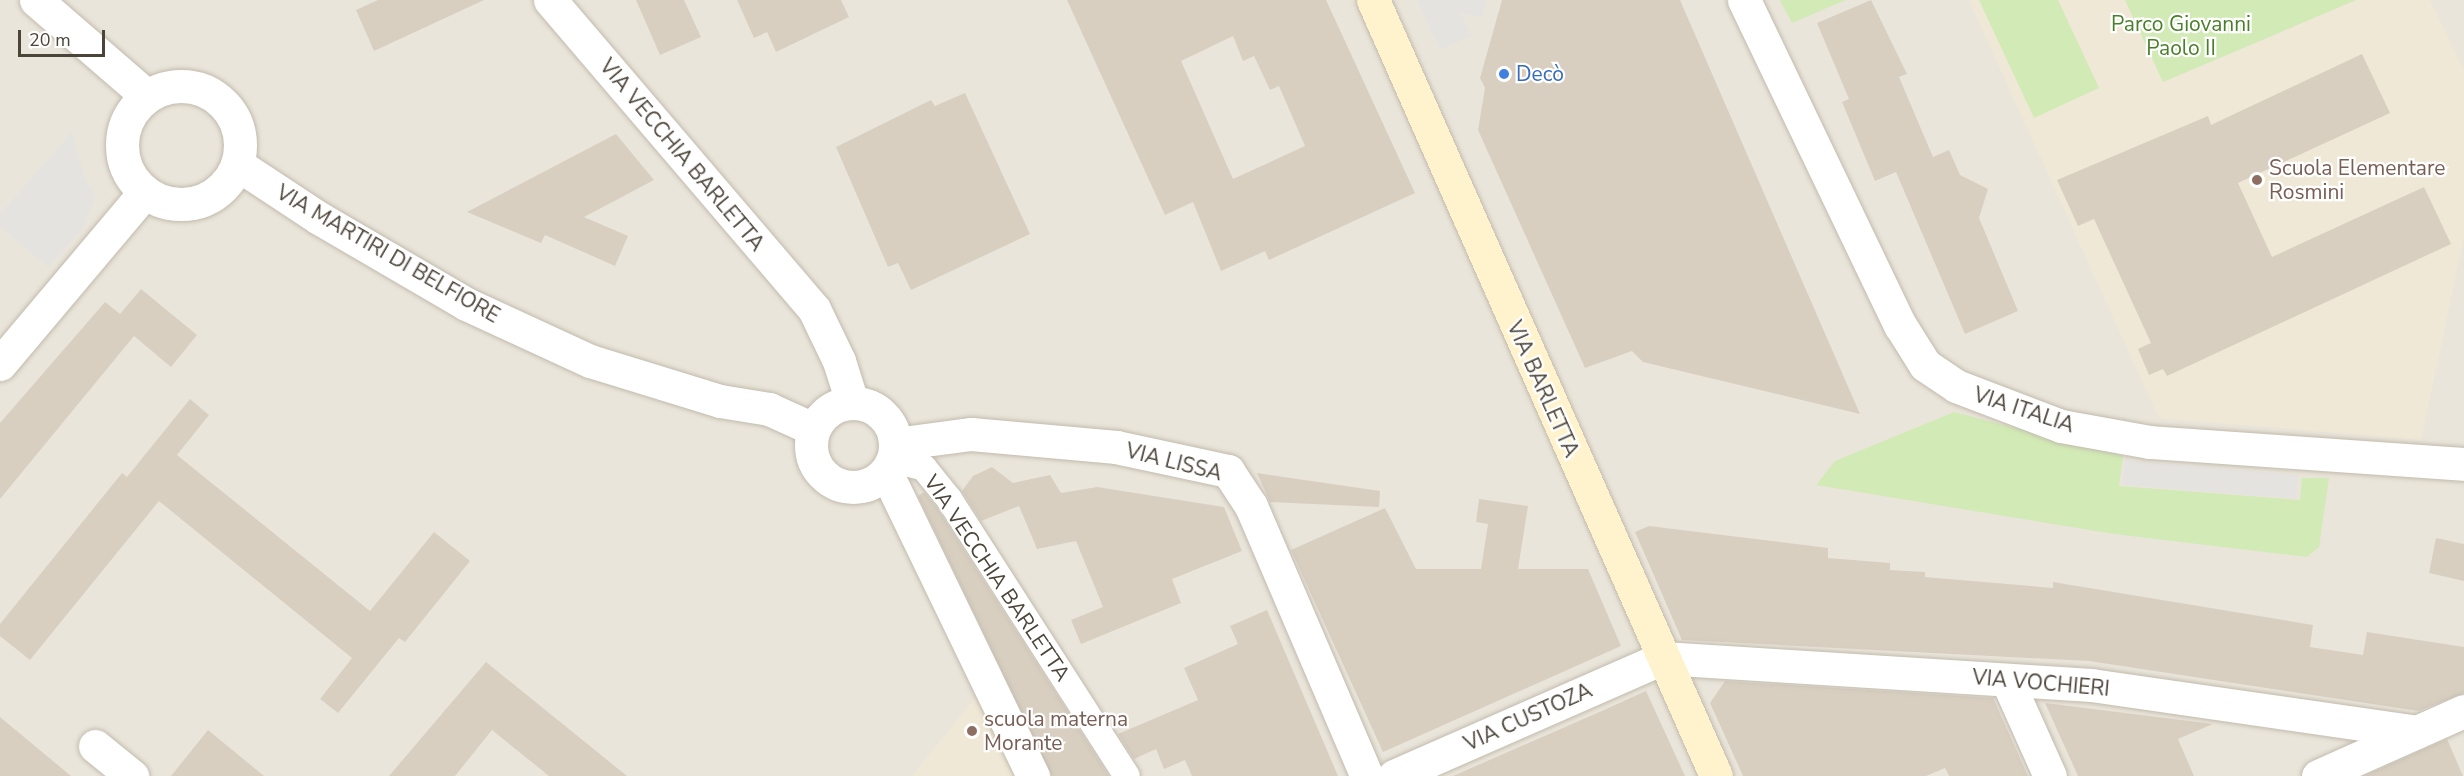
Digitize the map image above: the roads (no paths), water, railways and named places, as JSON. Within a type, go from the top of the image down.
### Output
[{"type":"main road","name":"VIA BARLETTA","points":[[1373,0],[1716,776]]},
{"type":"street","points":[[36,0],[147,96]]},
{"type":"street","name":"VIA VECCHIA BARLETTA","points":[[550,0],[814,309],[840,361],[852,402]]},
{"type":"street","name":"VIA ITALIA","points":[[1744,0],[1900,325],[1925,365],[1956,386],[2061,426],[2150,442],[2464,464]]},
{"type":"street","points":[[183,86],[217,97],[238,127],[237,164],[215,193],[198,201],[180,204],[145,192],[124,162],[122,143],[130,117],[147,96],[183,86]]},
{"type":"street","name":"VIA MARTIRI DI BELFIORE","points":[[237,164],[318,218],[466,304],[569,351],[720,401],[769,409],[813,429]]},
{"type":"street","points":[[0,364],[145,192]]},
{"type":"street","points":[[888,470],[853,487],[823,475],[812,454],[813,429],[822,415],[852,402],[882,414],[888,470],[1034,776]]},
{"type":"street","name":"VIA LISSA","points":[[888,470],[971,434],[1116,447],[1228,471],[1251,506],[1367,776]]},
{"type":"street","name":"VIA VECCHIA BARLETTA","points":[[888,470],[924,468],[949,499],[1127,776]]},
{"type":"street","name":"VIA VOCHIERI","points":[[1662,658],[2091,685],[2416,732]]},
{"type":"street","name":"VIA CUSTOZA","points":[[1394,776],[1662,658]]},
{"type":"street","points":[[2007,680],[2050,776]]},
{"type":"street","points":[[2319,776],[2464,711]]},
{"type":"street","points":[[95,746],[132,776]]},
{"type":"place","name":"Decò","points":[[1504,74]]},
{"type":"place","name":"Scuola Elementare Rosmini","points":[[2257,180]]},
{"type":"place","name":"scuola materna Morante","points":[[972,731]]},
{"type":"park label","name":"Parco Giovanni Paolo II","points":[[2181,36]]}]
